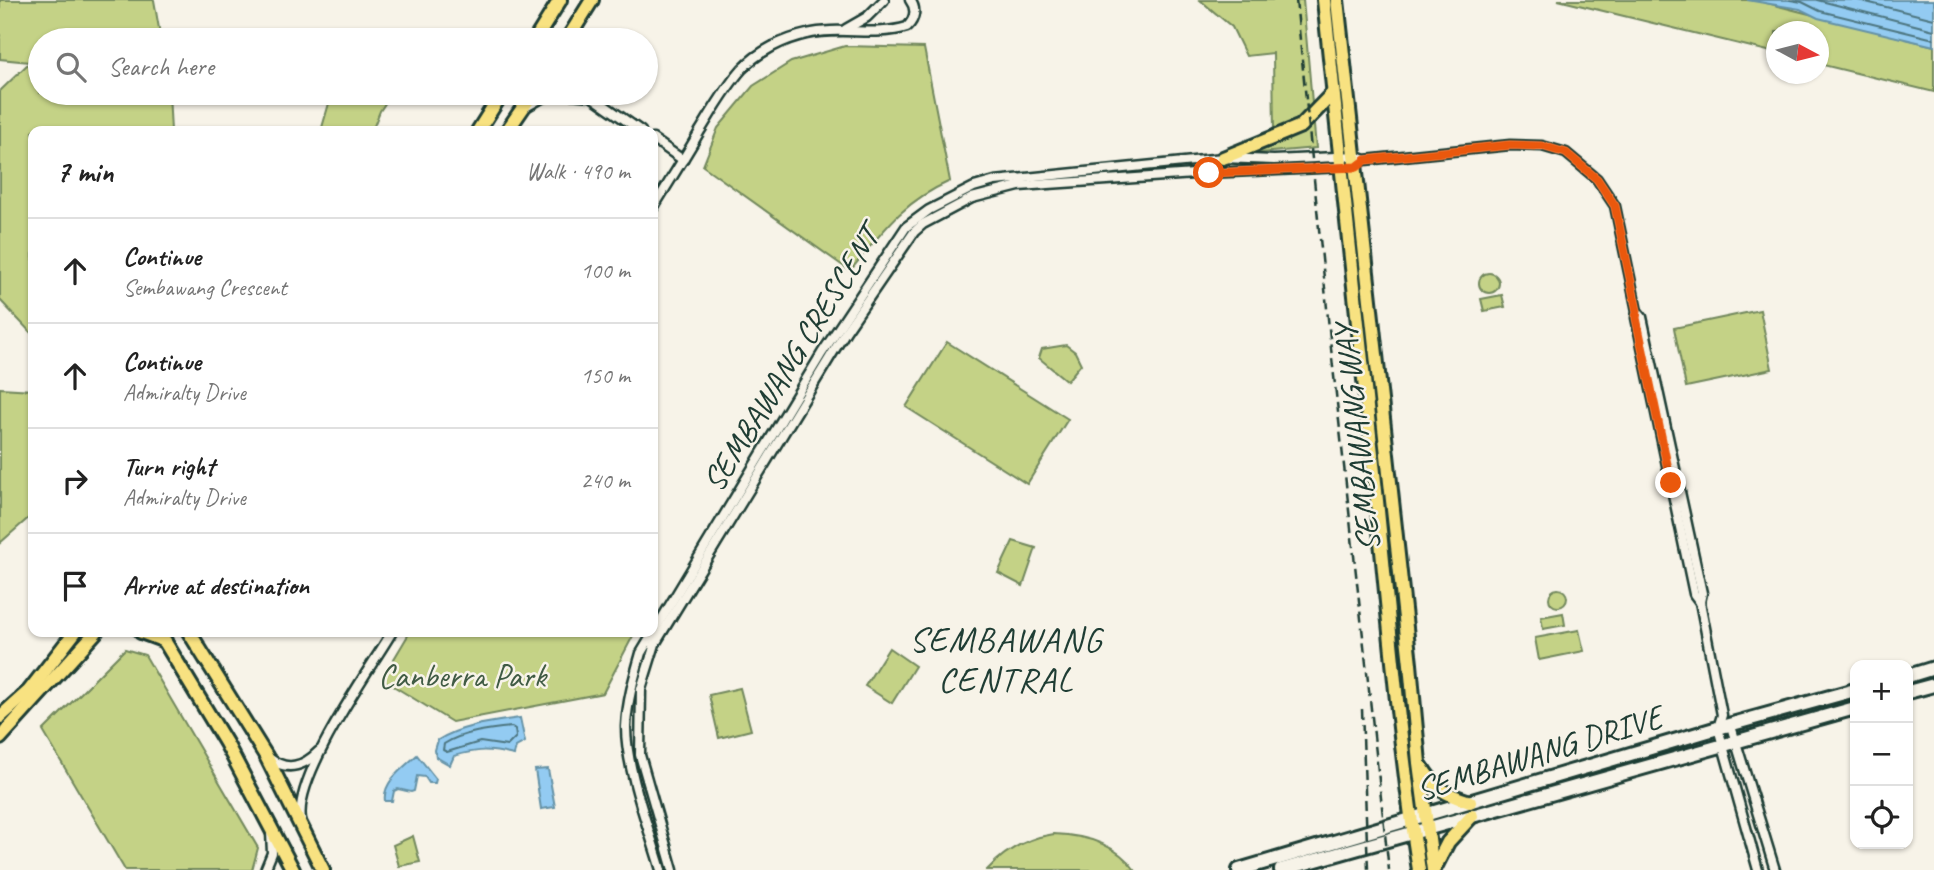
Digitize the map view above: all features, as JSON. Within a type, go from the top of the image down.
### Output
[{"type":"main road","points":[[542,28],[560,0]]},
{"type":"main road","points":[[575,28],[592,0]]},
{"type":"main road","name":"SEMBAWANG WAY","points":[[1324,0],[1395,687],[1419,870]]},
{"type":"main road","name":"SEMBAWANG WAY","points":[[1337,0],[1359,161],[1419,763],[1434,870]]},
{"type":"main road","points":[[1223,158],[1301,126],[1333,93]]},
{"type":"main road","points":[[481,126],[494,105]]},
{"type":"main road","points":[[511,126],[525,105]]},
{"type":"main road","points":[[0,717],[29,691],[71,637]]},
{"type":"main road","points":[[0,738],[91,637]]},
{"type":"main road","points":[[163,637],[212,719],[293,870]]},
{"type":"main road","points":[[192,637],[267,757],[323,870]]},
{"type":"main road","points":[[1395,687],[1406,681],[1410,664]]},
{"type":"main road","points":[[1913,674],[1934,668]]},
{"type":"main road","points":[[1913,691],[1934,685]]},
{"type":"main road","name":"SEMBAWANG DRIVE","points":[[1281,870],[1428,830],[1471,809],[1718,728],[1850,691]]},
{"type":"main road","name":"SEMBAWANG DRIVE","points":[[1238,870],[1426,815],[1471,809],[1722,746],[1850,709]]},
{"type":"main road","points":[[1419,763],[1433,784],[1471,809],[1448,842],[1434,870]]},
{"type":"street","points":[[846,29],[867,17],[884,0]]},
{"type":"street","points":[[658,200],[727,89],[750,62],[769,48],[794,37],[846,29],[861,32],[907,27],[914,17],[914,5],[910,0]]},
{"type":"street","points":[[580,28],[582,17]]},
{"type":"street","points":[[523,108],[529,105]]},
{"type":"street","points":[[606,105],[634,126]]},
{"type":"street","points":[[658,143],[682,160]]},
{"type":"street","name":"SEMBAWANG CRESCENT","points":[[673,870],[640,755],[639,702],[655,644],[846,331],[914,232],[932,219],[972,198],[1010,188],[1359,161],[1510,145],[1542,146],[1566,153],[1597,179],[1615,206],[1702,593],[1700,602],[1722,715]]},
{"type":"street","name":"SEMBAWANG CRESCENT","points":[[658,625],[822,353],[906,227],[929,210],[974,187],[995,181],[1223,158],[1339,162]]},
{"type":"street","points":[[302,826],[300,801],[305,784],[322,748],[389,637]]},
{"type":"street","name":"SEMBAWANG CRESCENT","points":[[651,637],[641,653],[632,683],[627,744],[661,870]]},
{"type":"street","points":[[1758,870],[1722,746],[1718,728],[1722,715],[1732,724],[1775,870]]},
{"type":"street","points":[[267,757],[279,765],[294,767],[322,748]]},
{"type":"street","points":[[265,870],[272,853],[271,828]]},
{"type":"green space","points":[[0,0],[154,0],[159,28],[28,28],[28,62],[0,59]]},
{"type":"green space","points":[[1200,0],[1303,0],[1316,148],[1248,154],[1274,133],[1273,53],[1246,56],[1232,27]]},
{"type":"green space","points":[[1558,0],[1755,0],[1934,46],[1934,92],[1829,66],[1829,21],[1766,21],[1766,51]]},
{"type":"green space","points":[[845,46],[924,48],[950,181],[918,199],[894,219],[850,271],[703,166],[718,128],[753,86],[791,62]]},
{"type":"green space","points":[[28,64],[28,105],[170,105],[171,126],[28,126],[28,330],[0,300],[0,91]]},
{"type":"green space","points":[[329,105],[384,105],[374,126],[322,126]]},
{"type":"green space","points":[[1489,273],[1496,276],[1499,283],[1496,290],[1489,293],[1482,290],[1479,283],[1482,276]]},
{"type":"green space","points":[[1502,295],[1505,307],[1484,311],[1481,299]]},
{"type":"green space","points":[[1760,310],[1772,369],[1686,387],[1674,328]]},
{"type":"green space","points":[[947,342],[1068,419],[1027,484],[906,407]]},
{"type":"green space","points":[[1066,345],[1075,352],[1081,364],[1067,381],[1039,358],[1042,349]]},
{"type":"green space","points":[[0,388],[28,390],[28,518],[0,543]]},
{"type":"green space","points":[[1013,541],[1036,548],[1023,586],[998,573]]},
{"type":"green space","points":[[1558,589],[1564,592],[1567,598],[1564,604],[1558,607],[1552,604],[1549,598],[1552,592]]},
{"type":"green space","points":[[1563,613],[1565,625],[1543,629],[1541,617]]},
{"type":"green space","points":[[1579,630],[1584,651],[1539,660],[1535,638]]},
{"type":"green space","name":"Canberra Park","points":[[407,637],[632,637],[603,693],[452,722],[382,679]]},
{"type":"green space","points":[[889,648],[915,666],[892,703],[865,686]]},
{"type":"green space","points":[[125,649],[145,655],[258,848],[252,870],[125,870],[43,731]]},
{"type":"green space","points":[[740,688],[751,730],[719,738],[709,695]]},
{"type":"green space","points":[[1054,834],[1077,836],[1109,847],[1135,870],[987,870],[1018,846],[1035,838]]},
{"type":"green space","points":[[413,836],[420,862],[399,866],[393,845]]},
{"type":"water","points":[[1747,0],[1934,0],[1934,46],[1818,18],[1800,9]]},
{"type":"water","points":[[520,718],[525,742],[516,747],[514,755],[490,751],[470,752],[454,756],[450,765],[436,757],[438,740],[447,735],[478,725]]},
{"type":"water","points":[[417,755],[436,779],[435,783],[429,783],[425,777],[417,776],[414,791],[398,789],[394,791],[392,801],[385,801],[390,781]]},
{"type":"water","points":[[548,769],[555,807],[541,809],[535,770]]},
{"type":"railway","points":[[1296,0],[1332,358],[1389,870]]},
{"type":"railway","points":[[1362,709],[1368,870]]},
{"type":"district","name":"SEMBAWANG CENTRAL","points":[[1006,659]]},
{"type":"route","points":[[1209,173],[1357,167],[1366,160],[1510,145],[1542,146],[1566,153],[1586,167],[1607,191],[1615,206],[1671,483]]}]
